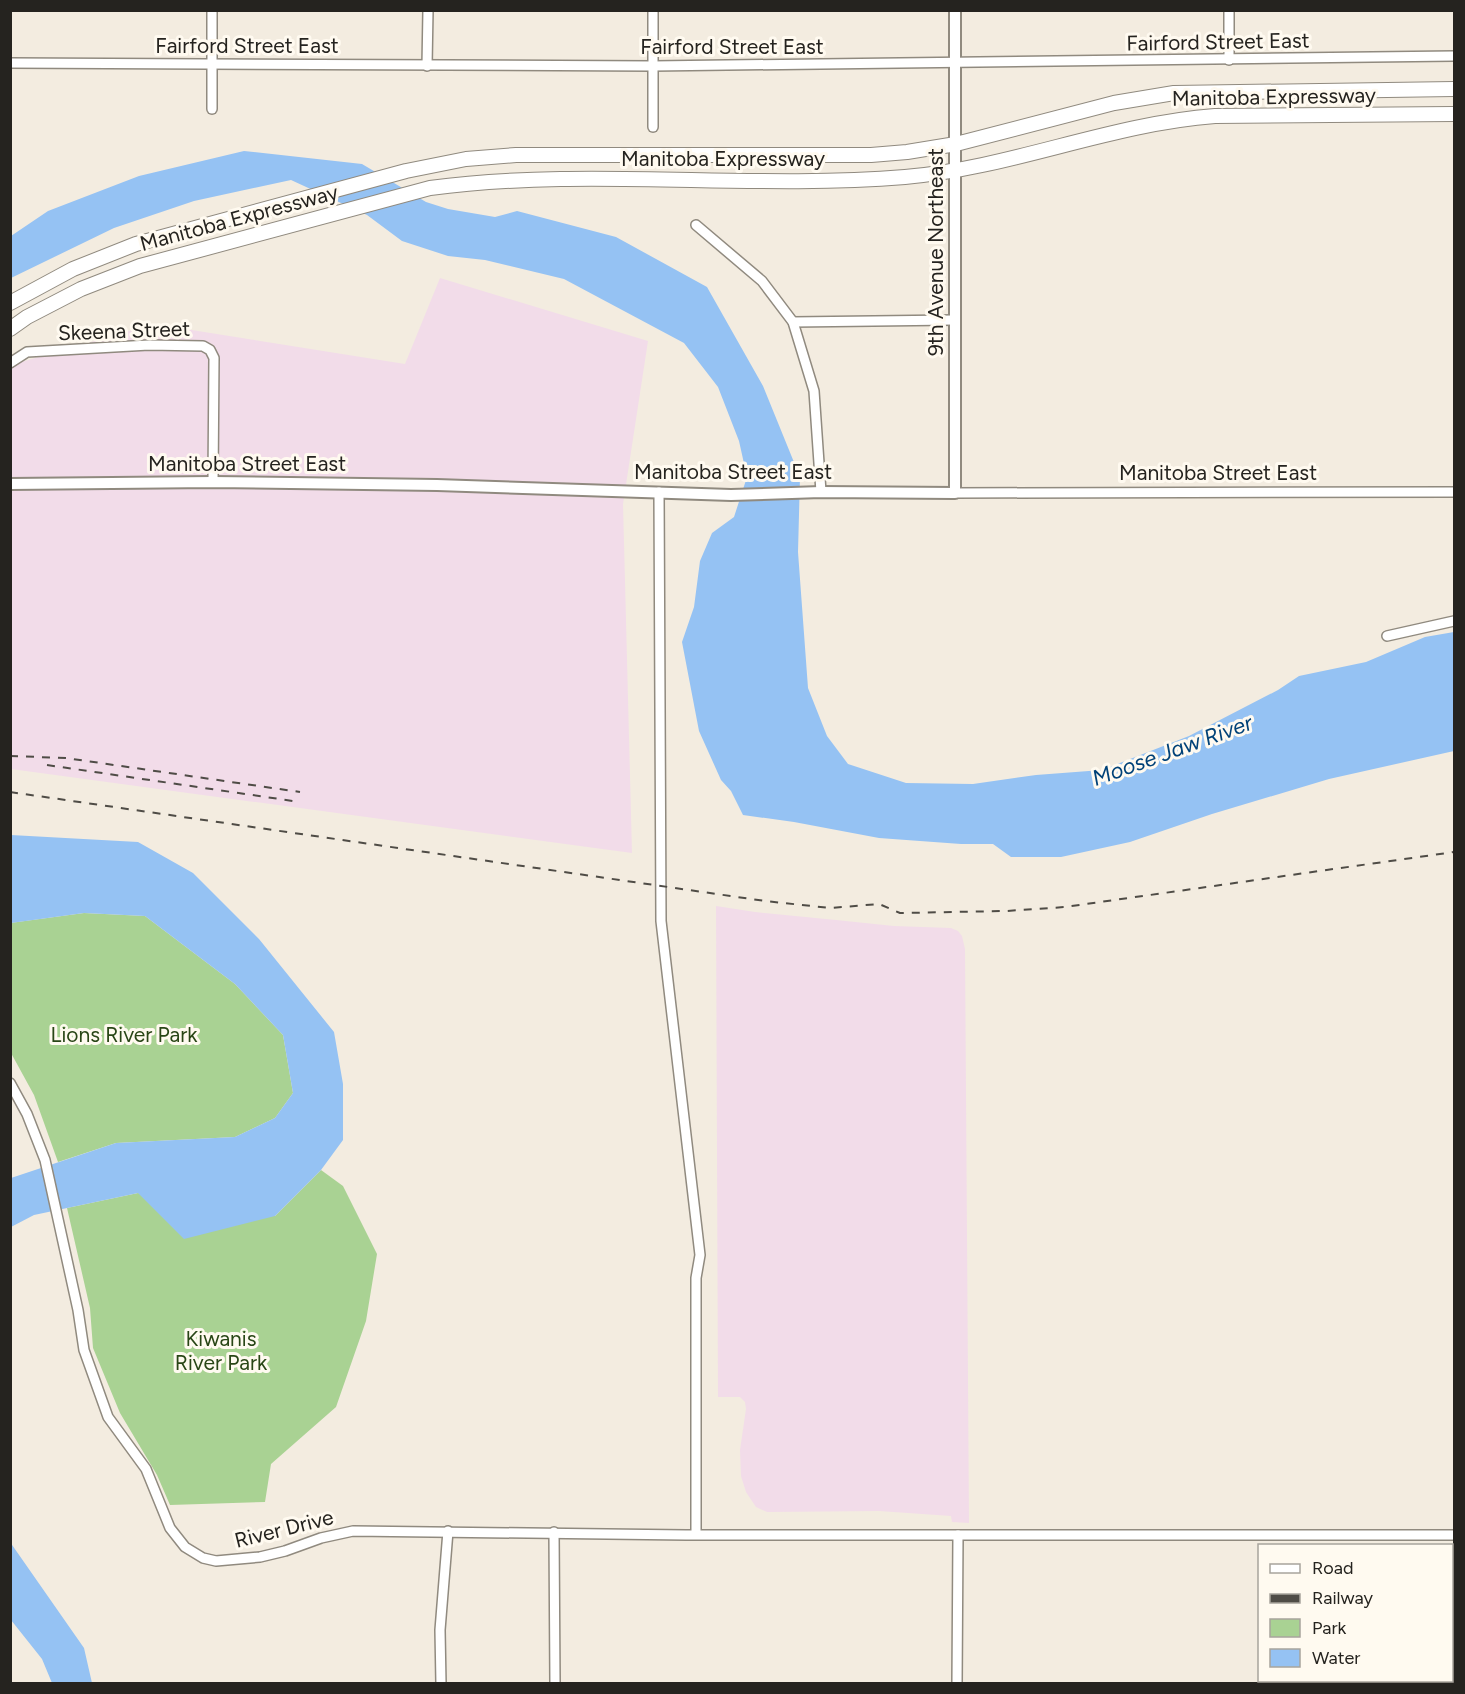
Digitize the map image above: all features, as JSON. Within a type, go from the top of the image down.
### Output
[{"type":"main road","name":"Manitoba Expressway","points":[[10,303],[73,269],[136,244],[406,171],[466,159],[516,155],[871,155],[957,144],[1114,103],[1174,93],[1455,89]]},
{"type":"main road","name":"Manitoba Expressway","points":[[10,328],[81,289],[140,266],[430,188],[470,183],[553,179],[840,180],[906,177],[956,171],[1128,128],[1186,118],[1455,114]]},
{"type":"street","points":[[212,10],[212,109]]},
{"type":"street","points":[[427,66],[428,10]]},
{"type":"street","points":[[653,10],[653,127]]},
{"type":"street","name":"9th Avenue Northeast","points":[[955,493],[956,10]]},
{"type":"street","points":[[1229,10],[1229,60]]},
{"type":"street","name":"Fairford Street East","points":[[10,63],[652,66],[1455,56]]},
{"type":"street","points":[[696,225],[762,281],[793,322],[814,391],[821,492]]},
{"type":"street","points":[[793,322],[954,321]]},
{"type":"street","name":"Skeena Street","points":[[10,363],[27,352],[148,345],[203,346],[210,350],[214,358],[213,483]]},
{"type":"street","name":"Manitoba Street East","points":[[10,484],[437,484],[731,495],[821,492],[1455,492]]},
{"type":"street","points":[[659,492],[661,921],[700,1255],[696,1278],[691,1534]]},
{"type":"street","points":[[1387,636],[1455,621]]},
{"type":"street","points":[[10,1083],[19,1098],[10,1104]]},
{"type":"street","name":"River Drive","points":[[19,1098],[46,1166],[84,1350],[108,1417],[146,1469],[170,1528],[185,1548],[216,1562],[285,1551],[321,1538],[353,1531],[958,1535],[1455,1535]]},
{"type":"street","points":[[441,1683],[440,1630],[448,1531]]},
{"type":"street","points":[[554,1532],[555,1683]]},
{"type":"street","points":[[957,1683],[958,1535]]},
{"type":"shaded area","points":[[440,278],[648,341],[623,504],[632,853],[11,769],[11,365],[154,324],[405,364]]},
{"type":"shaded area","points":[[716,906],[894,926],[951,928],[962,936],[965,949],[969,1523],[952,1522],[951,1516],[879,1511],[767,1512],[756,1507],[746,1492],[741,1476],[740,1450],[745,1402],[740,1397],[718,1397]]},
{"type":"green space","name":"Lions River Park","points":[[84,913],[145,916],[235,984],[283,1035],[293,1093],[275,1118],[235,1137],[116,1143],[58,1162],[34,1095],[11,1053],[10,923]]},
{"type":"green space","name":"Kiwanis River Park","points":[[321,1170],[343,1186],[377,1254],[366,1321],[336,1407],[271,1464],[265,1502],[170,1505],[157,1475],[120,1413],[93,1348],[90,1308],[67,1208],[138,1193],[275,1216]]},
{"type":"water","name":"Moose Jaw River","points":[[244,151],[362,164],[426,202],[448,209],[495,217],[517,211],[616,237],[707,287],[763,386],[800,477],[798,552],[808,688],[827,736],[848,764],[906,783],[973,784],[1036,775],[1102,770],[1189,736],[1278,690],[1299,676],[1366,662],[1425,637],[1454,632],[1454,751],[1329,779],[1212,814],[1130,842],[1061,857],[1011,857],[993,844],[879,838],[743,815],[731,791],[721,780],[699,731],[682,642],[694,607],[700,561],[712,533],[734,517],[747,477],[739,441],[718,387],[684,343],[564,279],[485,260],[448,256],[402,241],[367,215],[291,180],[194,201],[114,228],[11,278],[11,236],[48,211],[139,176]]},
{"type":"water","points":[[11,835],[138,842],[193,873],[259,939],[334,1032],[343,1084],[343,1140],[321,1170],[275,1216],[184,1239],[138,1193],[34,1215],[11,1227],[11,1178],[116,1143],[235,1137],[275,1118],[293,1093],[283,1035],[235,984],[145,916],[84,913],[11,923]]},
{"type":"water","points":[[10,1542],[84,1648],[92,1683],[52,1683],[42,1659],[11,1620]]},
{"type":"railway","points":[[10,756],[66,758],[300,792]]},
{"type":"railway","points":[[47,765],[300,802]]},
{"type":"railway","points":[[10,792],[765,901],[830,908],[879,904],[900,913],[1006,911],[1065,907],[1454,852]]}]
